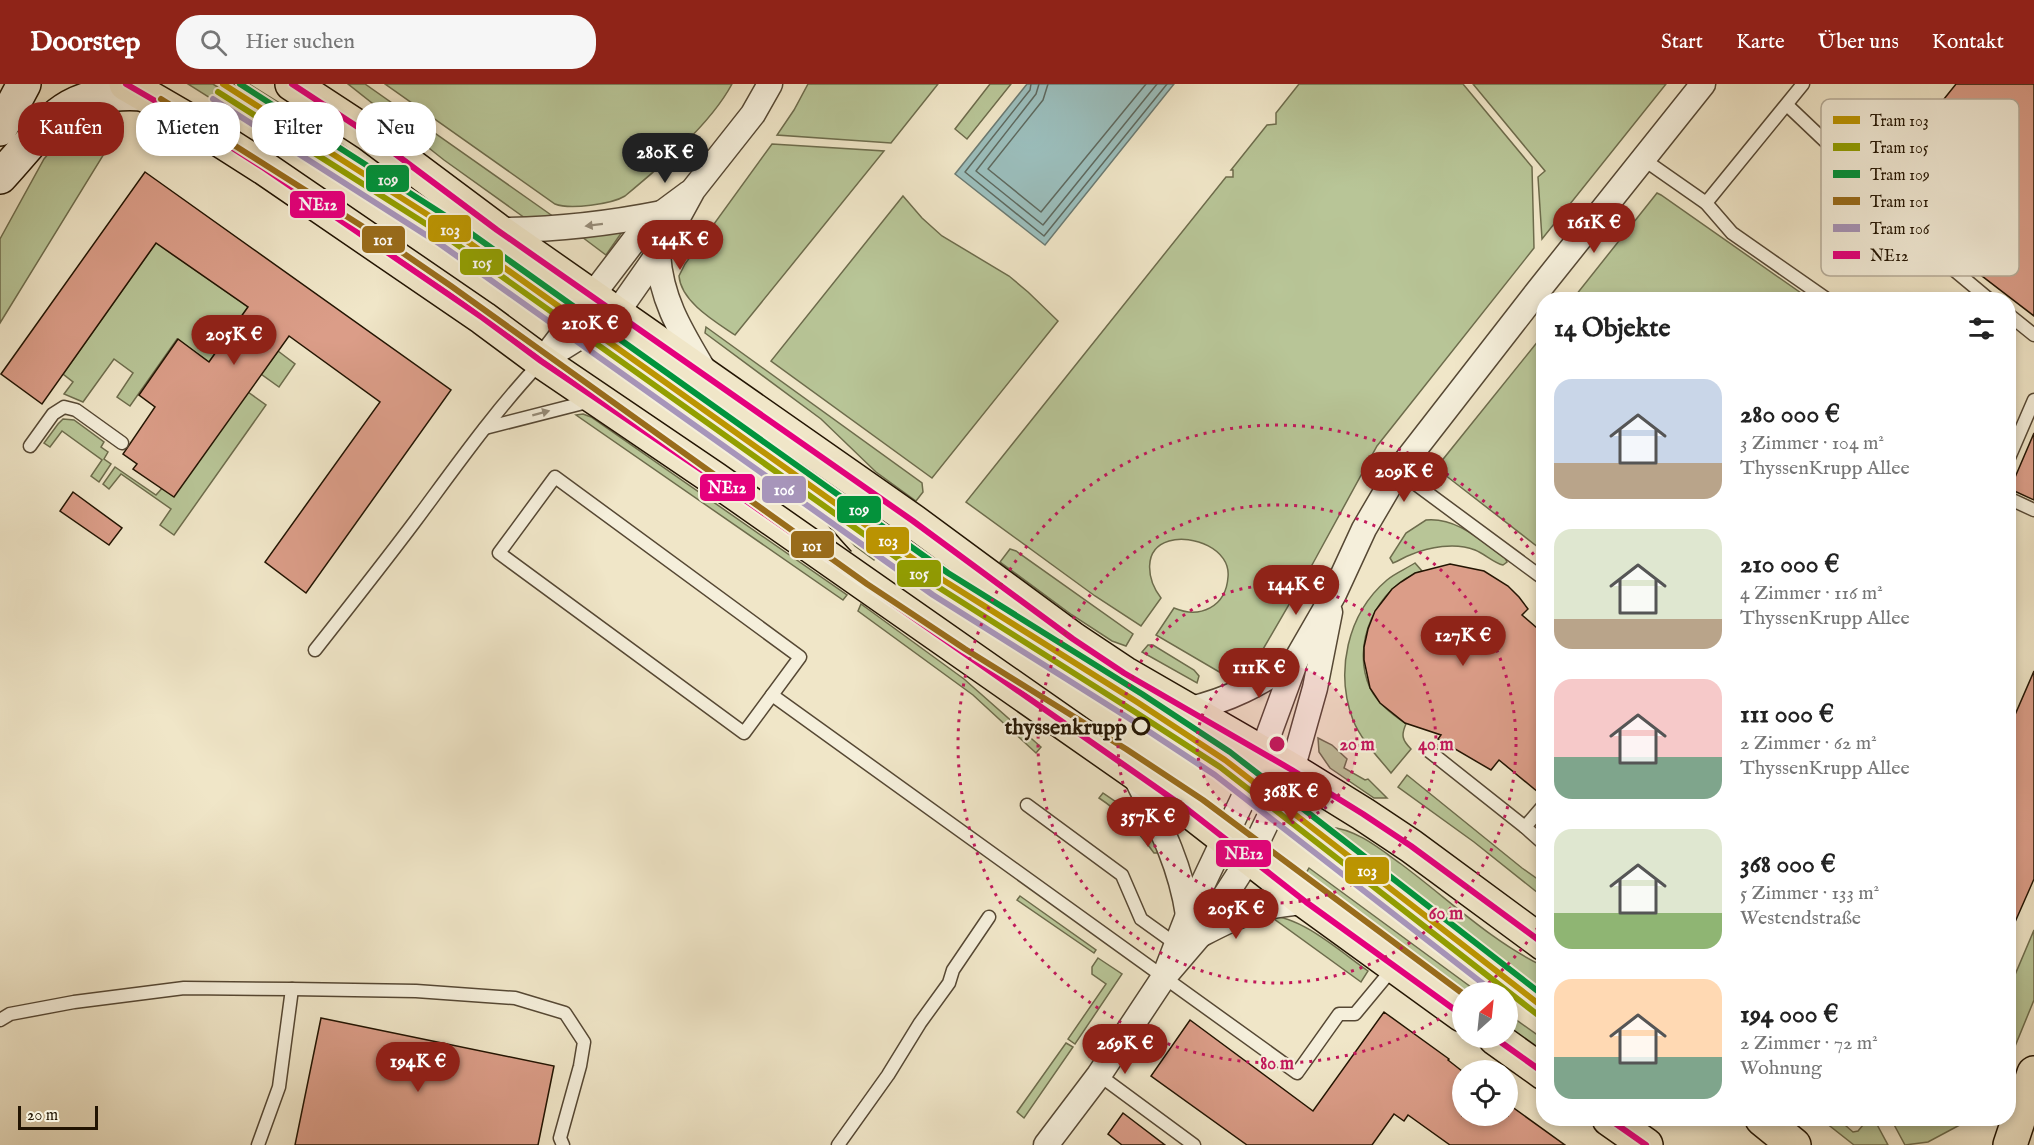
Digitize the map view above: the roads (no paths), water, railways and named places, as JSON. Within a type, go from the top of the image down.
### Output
[{"type":"main road","points":[[0,129],[24,84]]},
{"type":"main road","points":[[292,84],[370,135],[497,230],[913,521],[1073,639],[1124,673],[1292,770],[1411,846],[1536,938]]},
{"type":"main road","points":[[0,177],[54,117],[75,103],[103,94],[135,89],[264,168],[483,318],[541,361],[1238,847],[1306,902],[1452,1008]]},
{"type":"main road","points":[[1509,1048],[1536,1067]]},
{"type":"main road","points":[[2010,1145],[2034,1073]]},
{"type":"main road","points":[[1771,1126],[1794,1145]]},
{"type":"street","points":[[541,361],[658,254],[693,190],[753,114],[770,84]]},
{"type":"street","points":[[1536,292],[1703,84]]},
{"type":"street","points":[[603,305],[639,234],[693,190]]},
{"type":"street","points":[[497,230],[567,228],[618,222],[662,213]]},
{"type":"street","points":[[658,254],[659,274],[664,293],[684,335],[708,376]]},
{"type":"street","points":[[1238,847],[1263,753],[1296,660],[1334,594],[1364,530],[1398,471],[1536,292]]},
{"type":"street","points":[[1046,1145],[1099,1076],[1188,937],[1238,847],[1292,770],[1306,726],[1334,594]]},
{"type":"street","points":[[1187,710],[1233,697],[1296,660]]},
{"type":"street","points":[[1134,774],[1174,855],[1185,891],[1188,937]]},
{"type":"street","points":[[1188,937],[1253,909],[1306,902]]},
{"type":"lane","points":[[1706,203],[1803,84]]},
{"type":"lane","points":[[1787,105],[1821,137]]},
{"type":"lane","points":[[1643,159],[1706,203],[1732,233],[1817,292]]},
{"type":"lane","points":[[1965,276],[1982,292]]},
{"type":"lane","points":[[2016,320],[2034,335]]},
{"type":"lane","points":[[315,650],[485,428],[541,361]]},
{"type":"lane","points":[[485,428],[598,399]]},
{"type":"lane","points":[[2016,442],[2034,400]]},
{"type":"lane","points":[[30,446],[53,414],[64,407],[76,410],[122,443]]},
{"type":"lane","points":[[1398,471],[1536,573]]},
{"type":"lane","points":[[555,477],[800,657],[772,696],[744,733],[499,553],[555,477]]},
{"type":"lane","points":[[2016,502],[2034,510]]},
{"type":"lane","points":[[772,696],[1297,1073],[1339,1014],[1355,1014],[1395,967]]},
{"type":"lane","points":[[1429,752],[1536,837]]},
{"type":"lane","points":[[1027,806],[1122,875],[1141,919],[1188,937]]},
{"type":"lane","points":[[1525,827],[1536,814]]},
{"type":"lane","points":[[838,1145],[949,983],[953,970],[989,917]]},
{"type":"lane","points":[[0,1020],[10,1014],[74,1002],[184,988],[416,991],[515,998],[565,1013],[584,1042],[580,1066],[560,1138],[563,1145]]},
{"type":"lane","points":[[258,1145],[279,1087],[292,989]]},
{"type":"lane","points":[[1099,1076],[1194,1145]]},
{"type":"water","points":[[1027,84],[1174,84],[1045,245],[955,174]]},
{"type":"tram line","name":"103","points":[[223,84],[450,229],[943,580],[1225,760],[1536,1002]]},
{"type":"tram line","name":"109","points":[[240,84],[455,222],[948,573],[1142,694],[1230,752],[1536,990]]},
{"type":"tram line","name":"105","points":[[218,92],[445,236],[938,587],[1220,767],[1536,1013]]},
{"type":"tram line","name":"101","points":[[161,99],[384,240],[451,286],[867,584],[1203,800],[1452,986]]},
{"type":"tram line","name":"106","points":[[213,99],[440,244],[933,595],[1215,775],[1481,982]]},
{"type":"tram line","points":[[772,459],[851,551]]},
{"type":"place","name":"thyssenkrupp","points":[[1141,726]]}]
